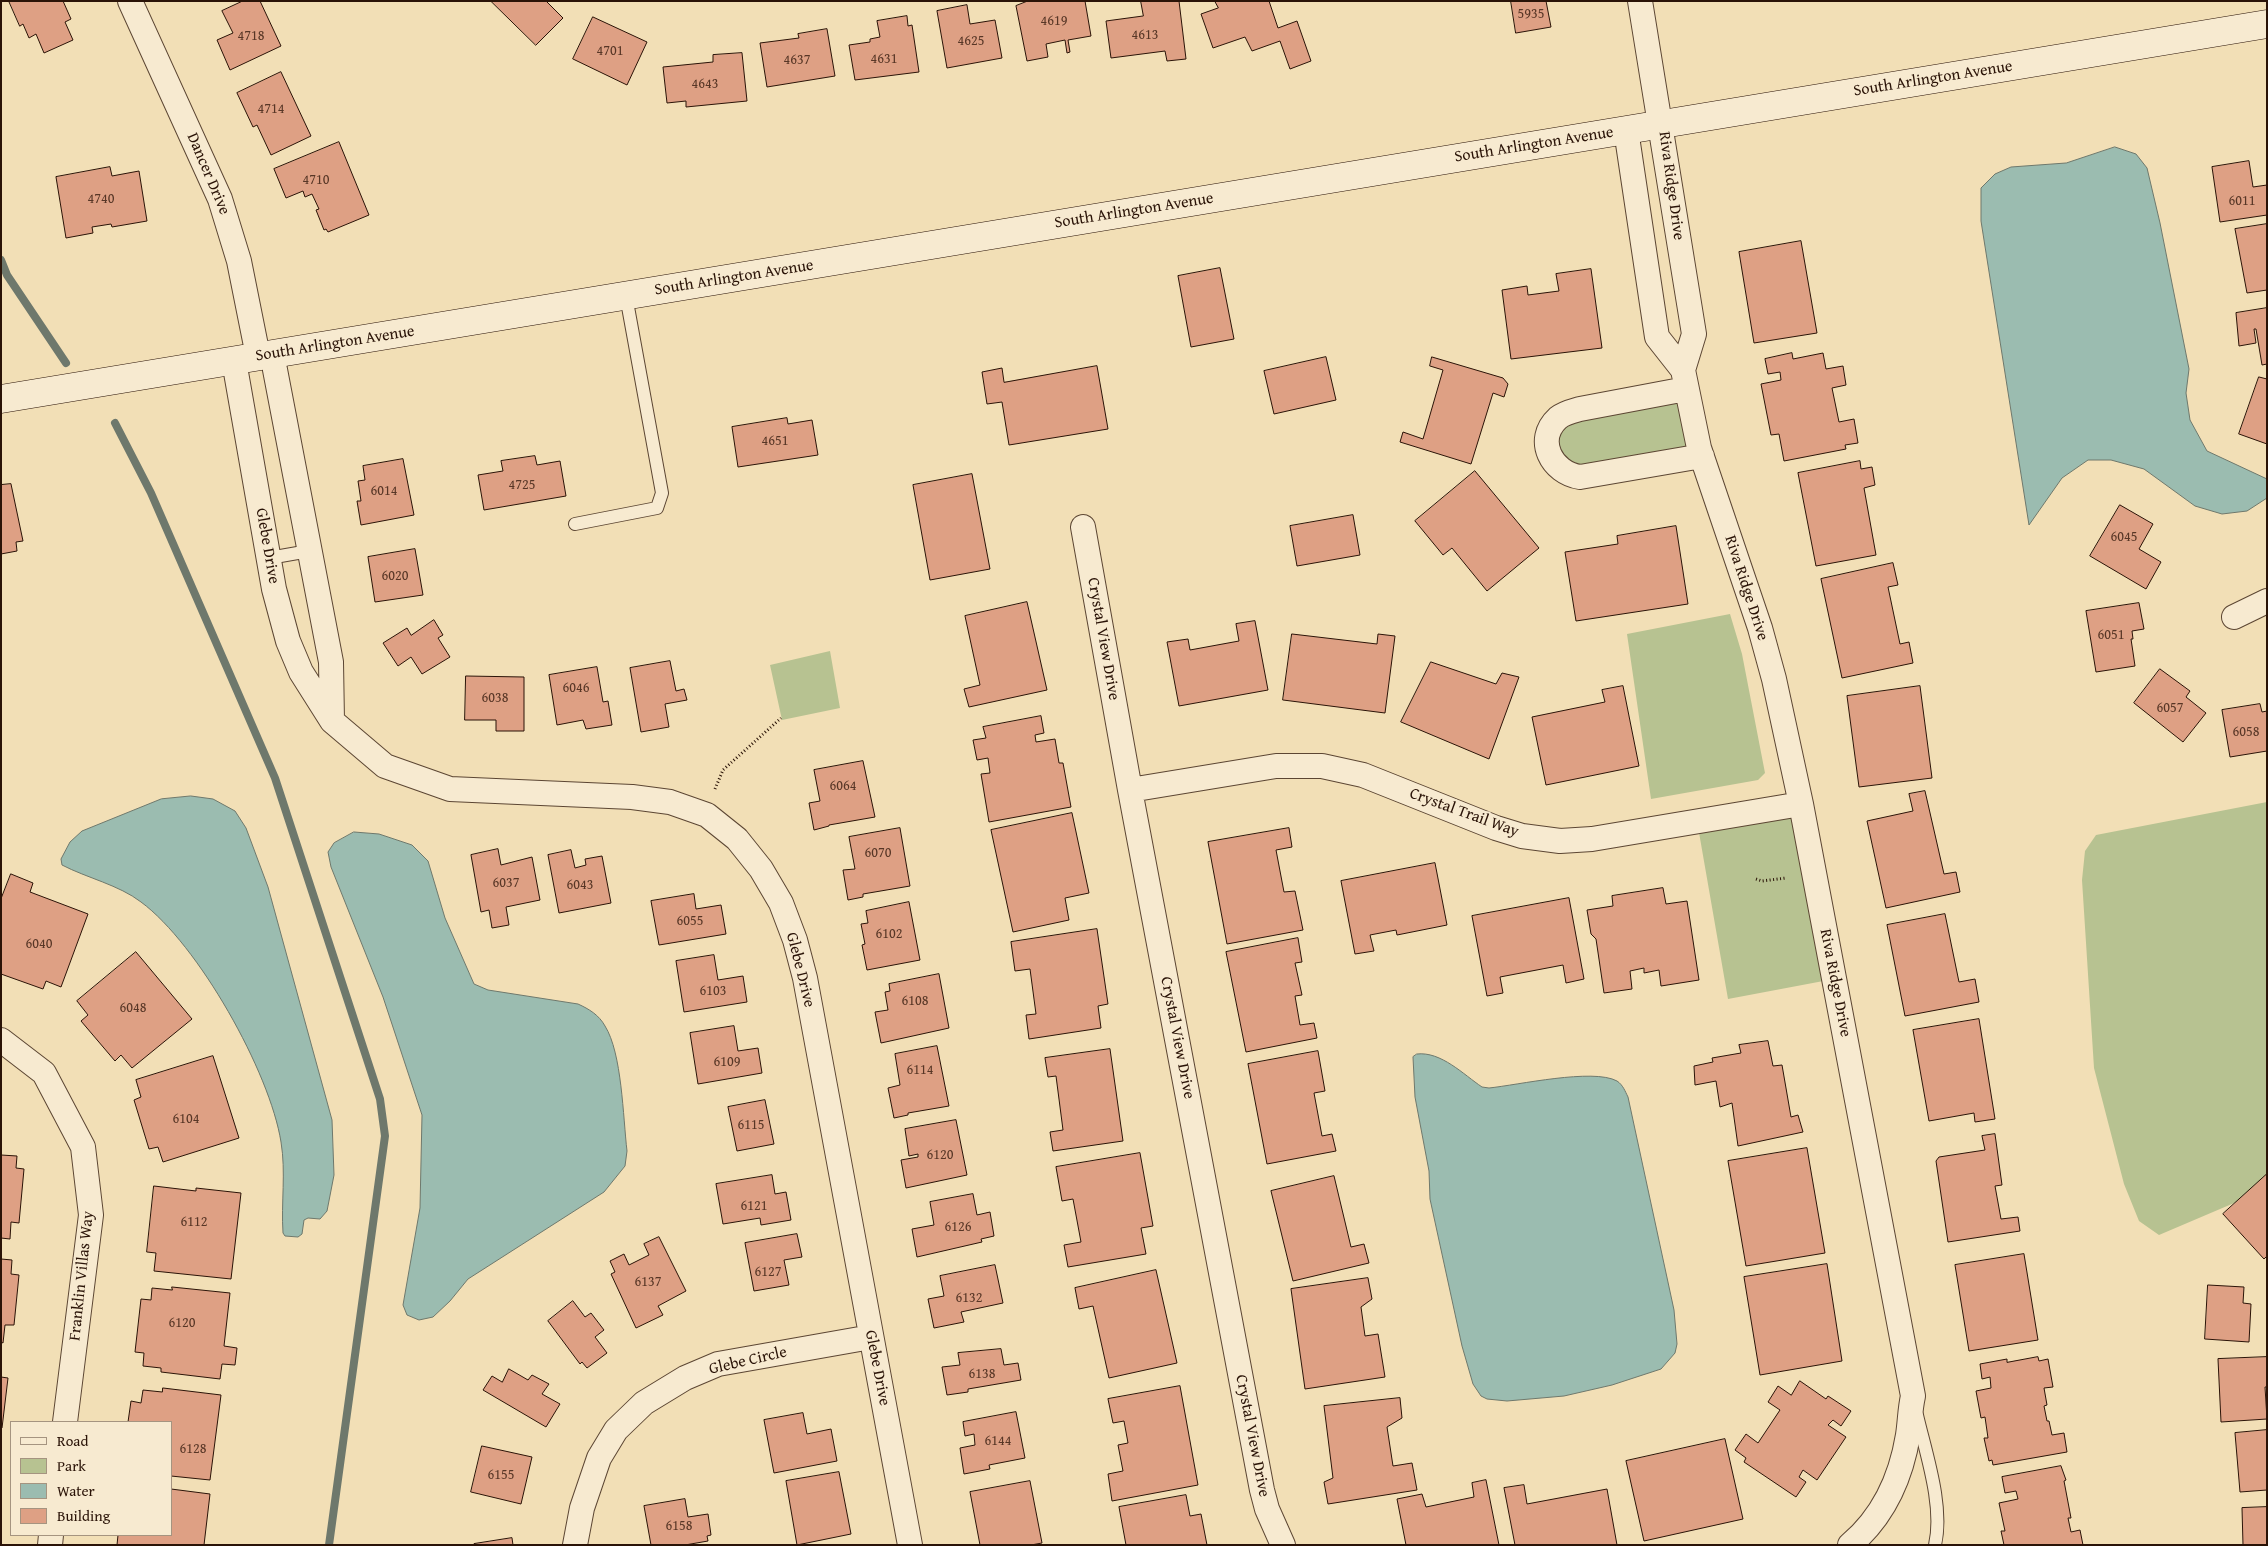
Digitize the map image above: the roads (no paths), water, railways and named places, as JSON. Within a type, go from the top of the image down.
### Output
[{"type":"main road","name":"South Arlington Avenue","points":[[1,399],[2267,24]]},
{"type":"street","name":"Dancer Drive","points":[[130,1],[220,199],[239,261],[255,357]]},
{"type":"street","name":"Riva Ridge Drive","points":[[1640,1],[1694,334],[1684,380]]},
{"type":"street","name":"Riva Ridge Drive","points":[[1626,130],[1657,338],[1684,380],[1702,456],[1760,628],[1774,679],[1801,804],[1913,1396],[1900,1474],[1879,1513],[1862,1535],[1850,1545]]},
{"type":"street","points":[[255,357],[309,551],[331,662],[332,721]]},
{"type":"street","name":"Glebe Drive","points":[[255,357],[269,558],[274,589],[288,641],[301,672],[332,721],[385,766],[450,789],[632,796],[670,802],[707,815],[737,839],[760,869],[781,903],[795,940],[806,988],[910,1545]]},
{"type":"street","points":[[1684,380],[1580,409],[1559,417],[1549,434],[1548,449],[1551,460],[1556,466],[1569,475],[1580,477],[1702,456]]},
{"type":"street","name":"Crystal View Drive","points":[[1083,527],[1130,790],[1262,1490],[1267,1509],[1282,1545]]},
{"type":"street","points":[[2234,617],[2267,600]]},
{"type":"street","name":"Crystal Trail Way","points":[[1130,790],[1276,766],[1322,766],[1362,775],[1496,828],[1522,836],[1560,841],[1592,839],[1801,804]]},
{"type":"street","name":"Franklin Villas Way","points":[[1,1040],[44,1073],[83,1147],[91,1215],[65,1421]]},
{"type":"street","name":"Glebe Circle","points":[[576,1545],[582,1508],[599,1458],[616,1430],[644,1403],[685,1378],[718,1364],[871,1337]]},
{"type":"lane","points":[[575,524],[658,508],[662,493],[626,296]]},
{"type":"lane","points":[[269,558],[309,551]]},
{"type":"lane","points":[[1913,1396],[1931,1476],[1939,1528],[1935,1545]]},
{"type":"lane","points":[[1262,1490],[1272,1545]]},
{"type":"water","points":[[2115,147],[2136,154],[2147,168],[2189,369],[2186,393],[2190,420],[2207,451],[2267,479],[2267,498],[2247,511],[2222,514],[2195,506],[2144,469],[2111,460],[2088,460],[2062,478],[2029,525],[1981,221],[1981,188],[1995,174],[2011,167],[2066,163]]},
{"type":"water","points":[[191,796],[213,799],[235,811],[246,828],[268,887],[332,1120],[334,1175],[327,1211],[320,1219],[308,1218],[304,1220],[302,1234],[298,1237],[285,1236],[283,1233],[282,1153],[274,1113],[247,1046],[207,978],[185,947],[163,922],[141,902],[113,886],[62,865],[61,859],[70,842],[82,831],[161,799]]},
{"type":"water","points":[[354,832],[379,834],[412,845],[428,861],[445,918],[474,984],[488,990],[578,1004],[597,1016],[603,1022],[611,1038],[621,1086],[627,1151],[625,1166],[604,1192],[468,1279],[450,1301],[433,1317],[419,1320],[407,1315],[403,1305],[420,1208],[422,1115],[383,997],[331,867],[328,852],[334,843]]},
{"type":"water","points":[[1417,1054],[1435,1056],[1443,1060],[1482,1087],[1489,1088],[1555,1078],[1591,1076],[1606,1077],[1617,1081],[1622,1086],[1628,1097],[1674,1310],[1677,1344],[1675,1353],[1661,1369],[1612,1385],[1564,1396],[1507,1401],[1487,1399],[1481,1396],[1473,1384],[1462,1346],[1430,1199],[1429,1171],[1415,1097],[1413,1057]]},
{"type":"waterway","points":[[1,260],[7,275],[66,363]]},
{"type":"waterway","points":[[115,423],[151,493],[275,778],[380,1099],[385,1136],[329,1545]]}]
